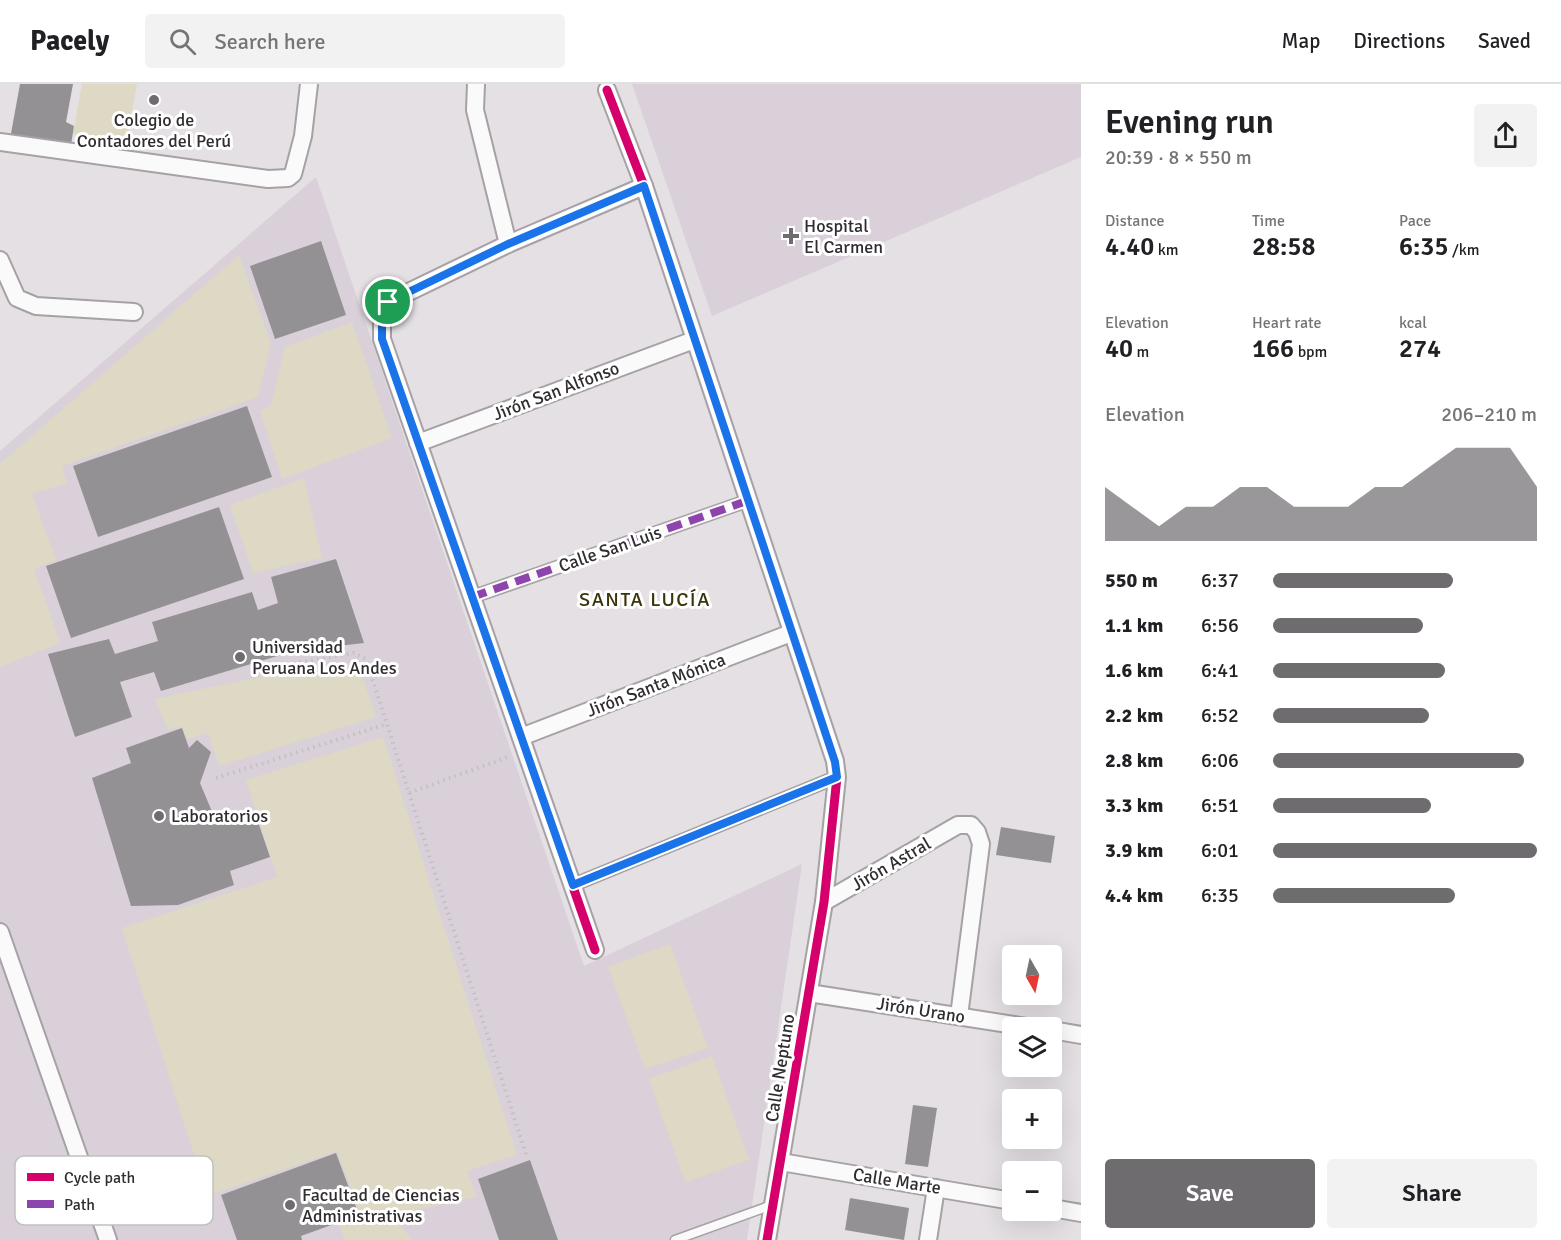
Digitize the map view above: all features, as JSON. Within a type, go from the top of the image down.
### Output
[{"type":"street","points":[[0,142],[268,179],[288,178],[293,174],[303,136],[309,84]]},
{"type":"street","points":[[476,84],[475,110],[508,244]]},
{"type":"street","name":"Calle Neptuno","points":[[607,90],[644,186],[835,762],[837,777],[824,902],[766,1240]]},
{"type":"street","points":[[595,950],[382,339],[382,316],[388,302],[508,244],[644,186]]},
{"type":"street","points":[[0,260],[17,298],[36,306],[134,312]]},
{"type":"street","name":"Jirón San Alfonso","points":[[418,443],[694,340]]},
{"type":"street","name":"Calle San Luis","points":[[472,597],[747,501]]},
{"type":"street","name":"Jirón Santa Mónica","points":[[523,744],[791,633]]},
{"type":"street","points":[[573,885],[837,777]]},
{"type":"street","name":"Jirón Astral","points":[[824,902],[958,825],[971,825],[977,832],[981,844],[959,1016]]},
{"type":"street","points":[[0,932],[79,1156]]},
{"type":"street","name":"Jirón Urano","points":[[809,993],[1002,1023]]},
{"type":"street","points":[[1062,1032],[1081,1035]]},
{"type":"street","name":"Calle Marte","points":[[781,1162],[1002,1199]]},
{"type":"street","points":[[928,1240],[936,1188]]},
{"type":"street","points":[[1062,1210],[1081,1213]]},
{"type":"street","points":[[103,1225],[108,1240]]},
{"type":"lane","points":[[675,1240],[772,1205]]},
{"type":"path","points":[[270,668],[354,653],[366,659],[526,1154]]},
{"type":"path","points":[[216,778],[387,724]]},
{"type":"path","points":[[409,793],[523,744]]},
{"type":"shaded area","points":[[82,84],[137,84],[126,144],[73,134]]},
{"type":"shaded area","name":"Hospital El Carmen","points":[[632,84],[1081,84],[1081,157],[712,316]]},
{"type":"shaded area","name":"Universidad Peruana Los Andes","points":[[316,177],[584,966],[802,864],[747,1240],[0,1240],[0,451]]},
{"type":"shaded area","points":[[239,255],[271,344],[258,397],[62,466],[67,483],[32,494],[56,560],[34,569],[60,643],[0,667],[0,464]]},
{"type":"shaded area","points":[[352,322],[392,438],[282,479],[260,411],[271,405],[285,347]]},
{"type":"shaded area","points":[[304,478],[322,558],[253,573],[230,505]]},
{"type":"shaded area","points":[[359,666],[376,717],[219,766],[208,733],[188,739],[180,726],[168,730],[155,699],[254,678]]},
{"type":"shaded area","points":[[383,737],[517,1155],[467,1171],[477,1197],[392,1215],[412,1240],[345,1240],[339,1225],[361,1215],[337,1151],[213,1194],[213,1156],[194,1156],[122,928],[277,877],[246,780]]},
{"type":"shaded area","points":[[670,944],[708,1048],[645,1069],[608,967]]},
{"type":"shaded area","points":[[712,1056],[749,1160],[685,1182],[649,1079]]},
{"type":"building","points":[[20,84],[73,84],[66,122],[74,126],[70,151],[10,139]]},
{"type":"building","points":[[321,241],[346,315],[275,339],[250,266]]},
{"type":"building","points":[[247,406],[272,477],[98,537],[73,466]]},
{"type":"building","points":[[219,507],[244,579],[71,638],[46,566]]},
{"type":"building","points":[[336,559],[364,643],[294,651],[161,691],[154,672],[120,682],[132,717],[75,737],[48,654],[109,639],[115,654],[158,641],[152,622],[252,592],[258,610],[278,603],[271,577]]},
{"type":"building","name":"Laboratorios","points":[[182,728],[189,748],[197,740],[211,752],[200,783],[216,821],[254,810],[270,857],[230,871],[234,885],[178,905],[131,906],[92,778],[131,763],[126,748]]},
{"type":"building","points":[[1001,827],[1055,836],[1051,863],[996,855]]},
{"type":"building","points":[[913,1105],[937,1108],[928,1167],[905,1164]]},
{"type":"building","name":"Facultad de Ciencias Administrativas","points":[[336,1153],[359,1215],[301,1236],[302,1240],[237,1240],[221,1195]]},
{"type":"building","points":[[530,1160],[558,1240],[499,1240],[478,1179]]},
{"type":"building","points":[[850,1198],[909,1208],[904,1240],[845,1230]]},
{"type":"marked path","points":[[472,597],[747,501]]},
{"type":"marked path","points":[[573,885],[837,777]]},
{"type":"cycle path","points":[[607,90],[644,186],[835,761],[837,777],[824,902],[767,1240]]},
{"type":"cycle path","points":[[595,950],[382,339],[382,316],[388,302],[508,244],[644,186]]},
{"type":"place","name":"Colegio de Contadores del Perú","points":[[154,100]]},
{"type":"place","name":"Hospital El Carmen","points":[[791,236]]},
{"type":"place","name":"Universidad Peruana Los Andes","points":[[240,657]]},
{"type":"place","name":"Laboratorios","points":[[159,816]]},
{"type":"place","name":"Facultad de Ciencias Administrativas","points":[[290,1205]]},
{"type":"district","name":"SANTA LUCÍA","points":[[645,599]]},
{"type":"route","points":[[644,186],[835,762],[837,777],[573,885],[382,339],[382,316],[388,302],[508,244],[644,186]]}]
